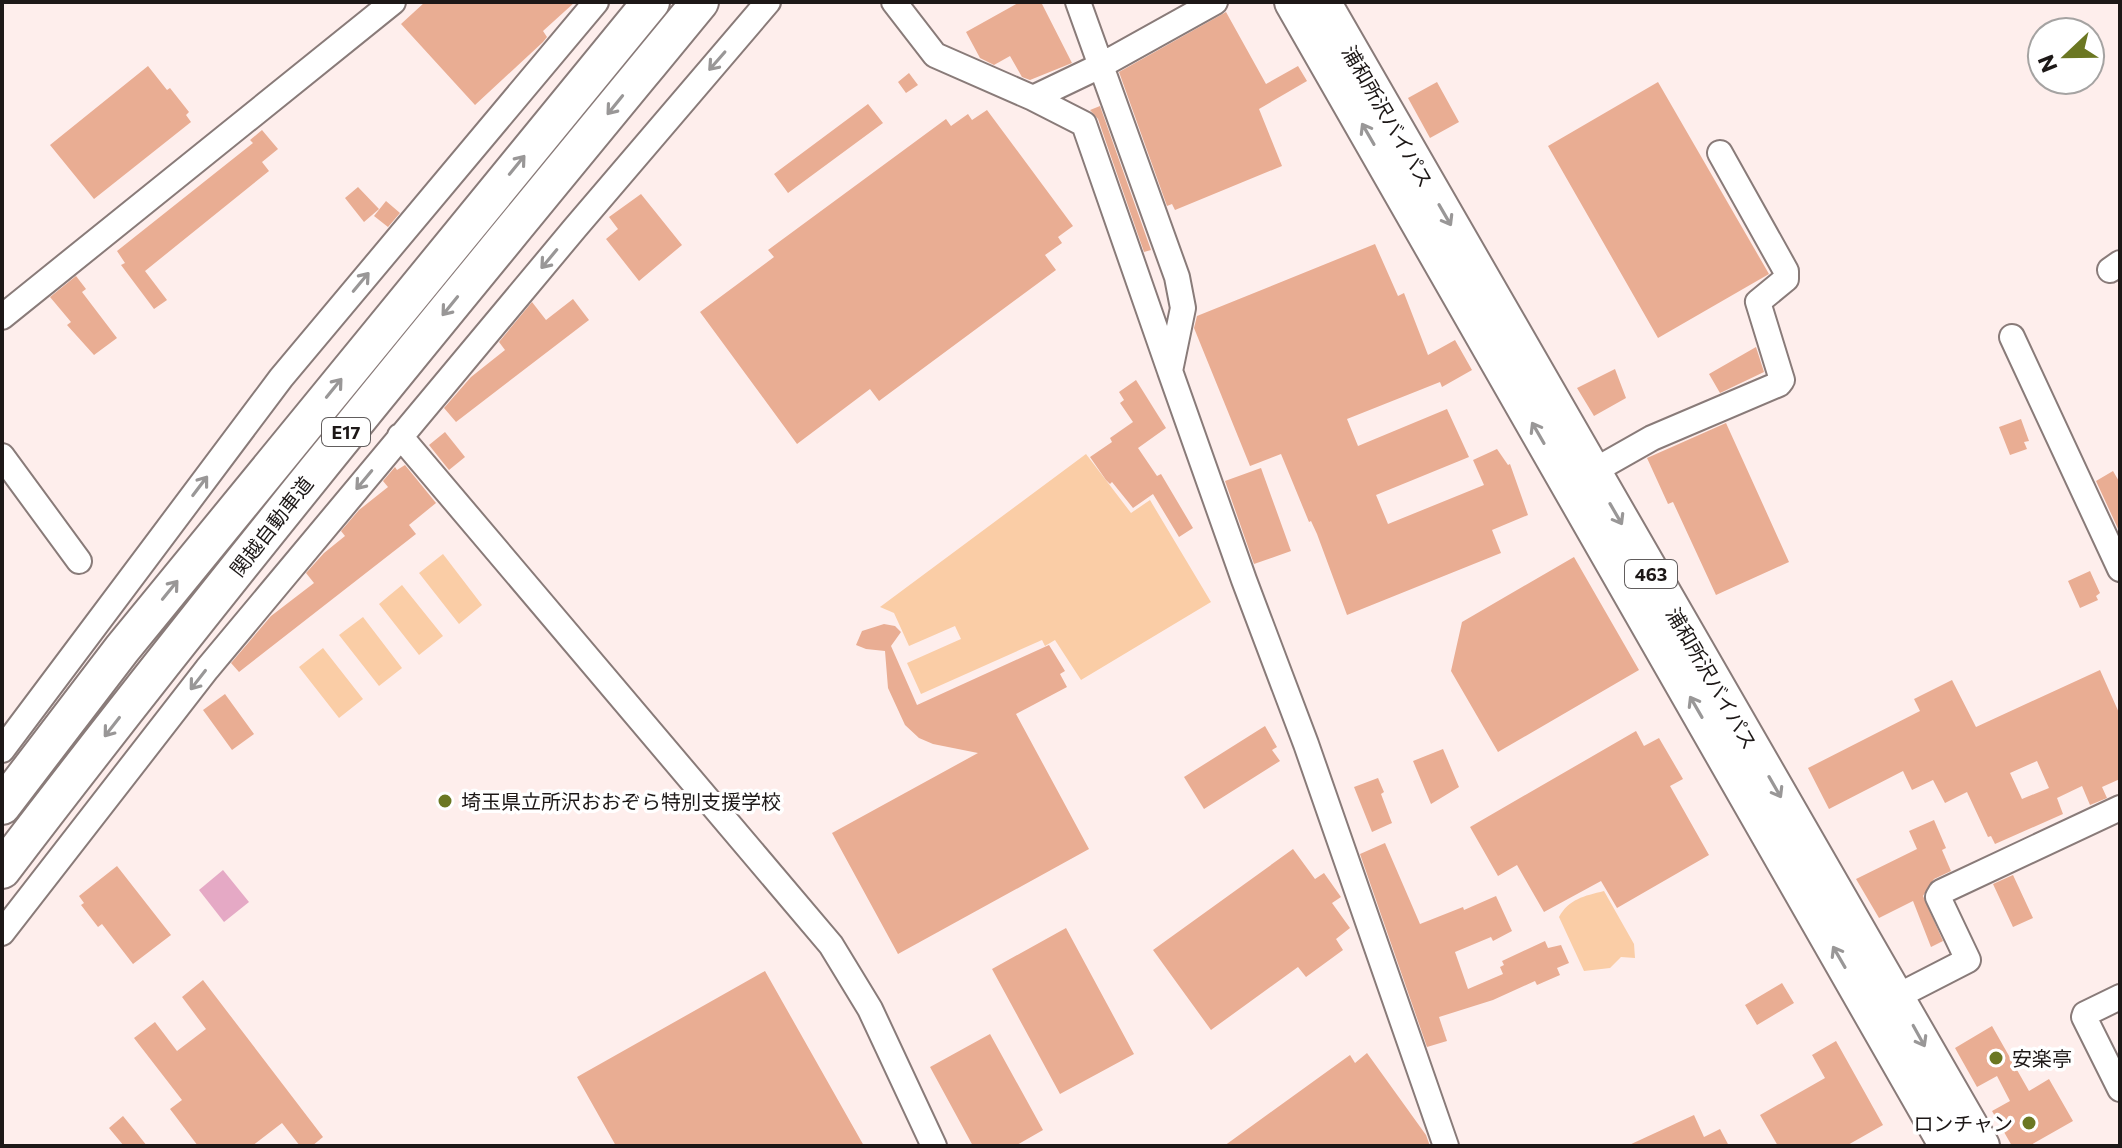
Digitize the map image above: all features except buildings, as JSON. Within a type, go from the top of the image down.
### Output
[{"type":"highway","name":"関越自動車道","points":[[2,806],[122,649],[651,2]]},
{"type":"highway","name":"関越自動車道","points":[[2,870],[331,450],[700,2]]},
{"type":"highway","name":"浦和所沢バイパス","points":[[1293,2],[1948,1146]]},
{"type":"highway","name":"浦和所沢バイパス","points":[[1322,2],[1981,1146]]},
{"type":"street","points":[[2,317],[393,2]]},
{"type":"street","points":[[2,750],[281,378],[596,2]]},
{"type":"street","points":[[2,933],[207,669],[768,2]]},
{"type":"street","points":[[894,2],[935,55],[1084,124],[1446,1146]]},
{"type":"street","points":[[1078,2],[1177,277],[1183,308],[1170,371]]},
{"type":"street","points":[[1033,98],[1100,66],[1215,2]]},
{"type":"street","points":[[1592,472],[1652,438],[1779,384],[1782,380],[1758,302],[1786,279],[1786,271],[1720,153]]},
{"type":"street","points":[[2012,337],[2120,569]]},
{"type":"street","points":[[400,436],[831,945],[870,1009],[934,1146]]},
{"type":"street","points":[[2,456],[79,561]]},
{"type":"street","points":[[1896,997],[1967,962],[1938,897],[1941,892],[2120,808]]},
{"type":"street","points":[[2120,997],[2084,1017],[2120,1089]]},
{"type":"shaded area","points":[[1086,454],[1131,513],[1150,500],[1211,602],[1081,680],[1055,640],[1045,646],[1042,640],[921,694],[907,663],[961,639],[955,626],[909,646],[894,613],[880,607]]},
{"type":"shaded area","points":[[443,554],[482,605],[459,624],[419,573]]},
{"type":"shaded area","points":[[402,585],[443,636],[419,655],[379,604]]},
{"type":"shaded area","points":[[363,617],[402,668],[379,686],[339,635]]},
{"type":"shaded area","points":[[323,648],[363,699],[339,718],[299,667]]},
{"type":"shaded area","points":[[223,870],[249,902],[224,922],[199,890]]},
{"type":"shaded area","points":[[1604,891],[1634,944],[1635,958],[1621,957],[1610,968],[1584,971],[1559,917],[1572,902]]},
{"type":"place","name":"埼玉県立所沢おおぞら特別支援学校","points":[[445,801]]},
{"type":"place","name":"安楽亭","points":[[1996,1058]]},
{"type":"place","name":"ロンチャン","points":[[2029,1123]]}]
